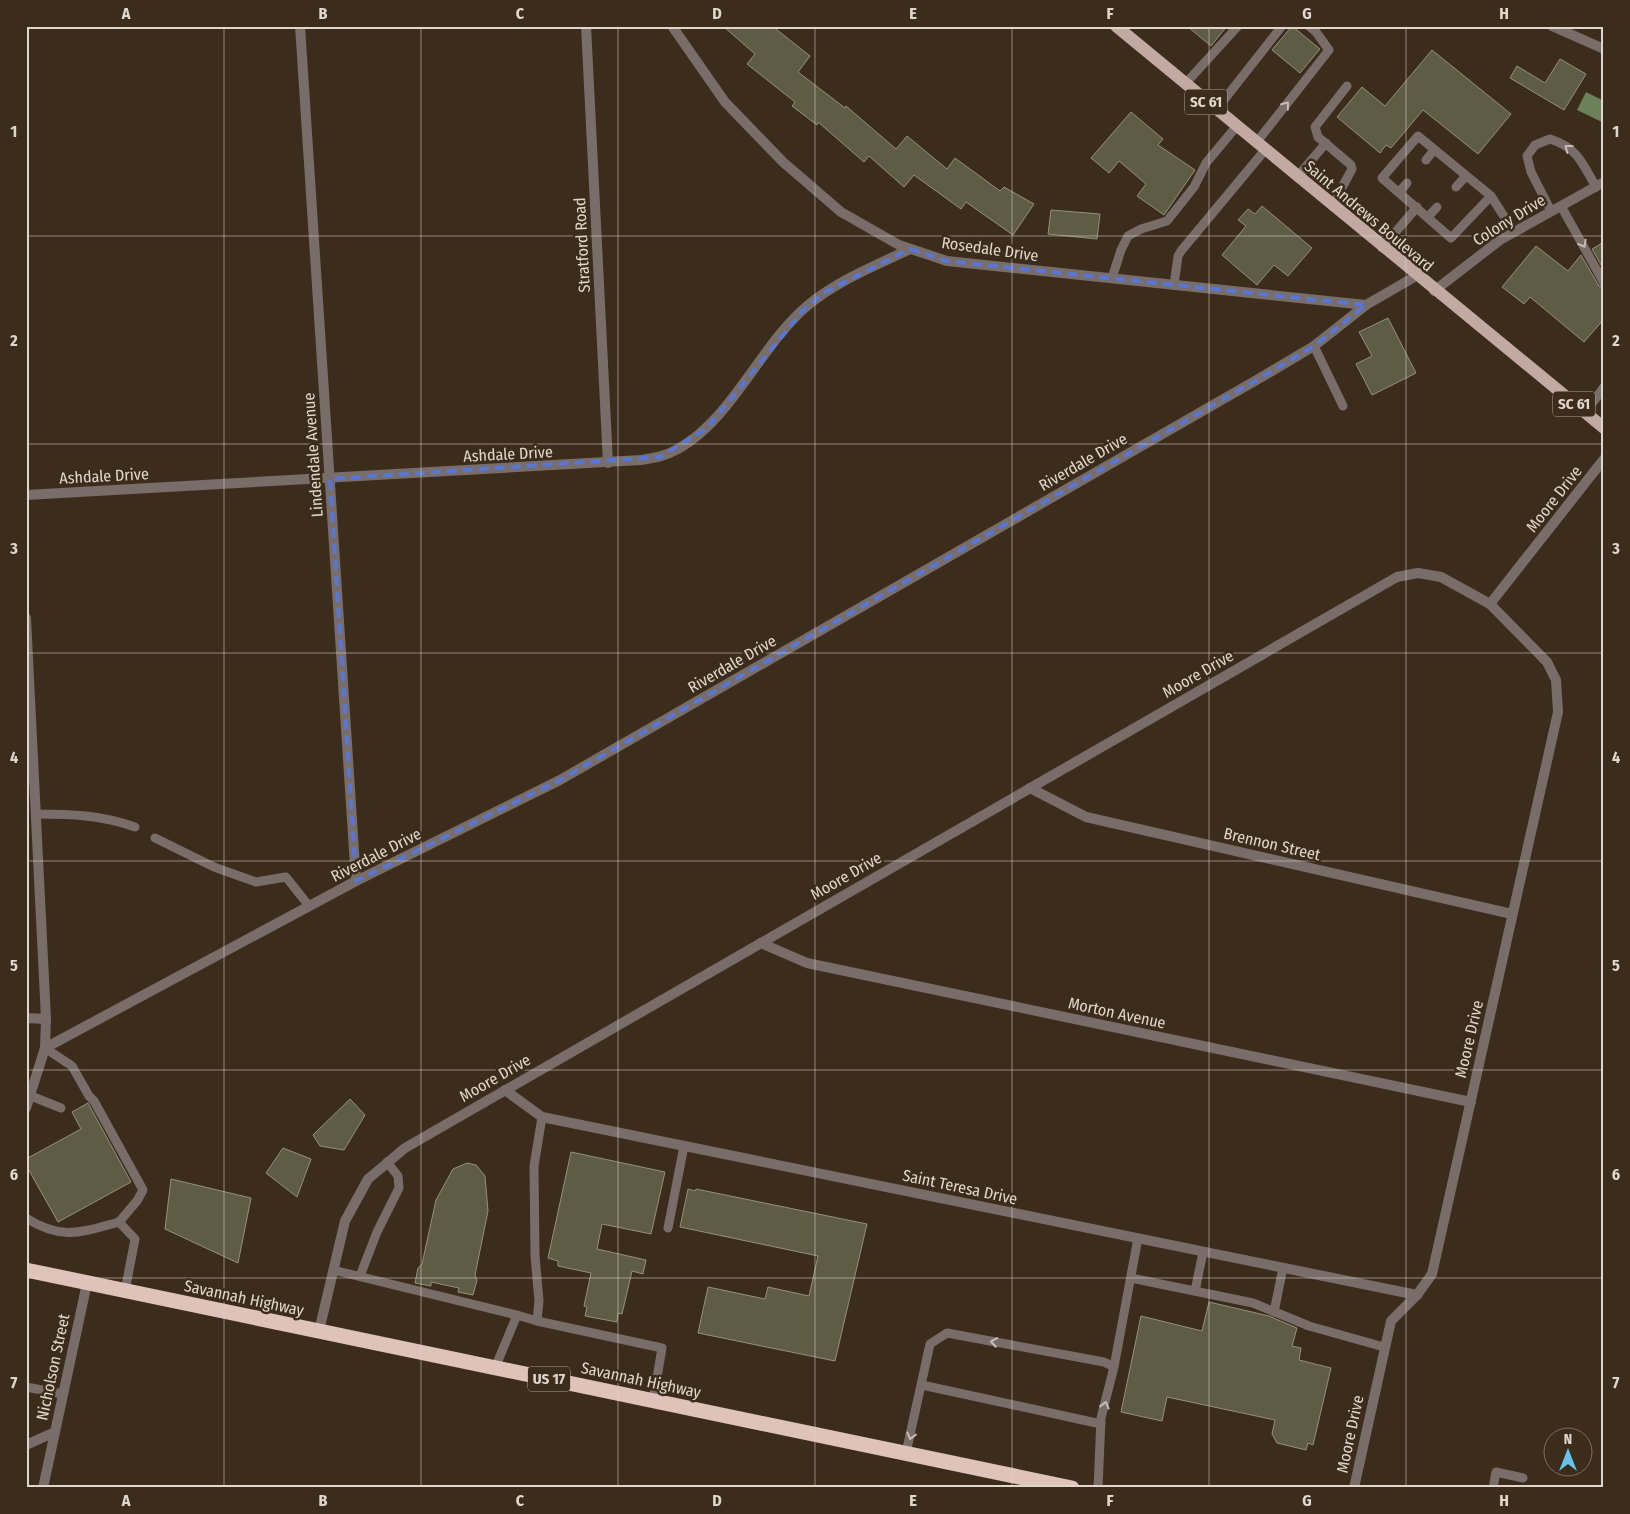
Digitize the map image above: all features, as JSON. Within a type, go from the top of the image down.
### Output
[{"type":"highway","name":"Savannah Highway","points":[[26,1270],[1072,1488]]},
{"type":"main road","name":"Saint Andrews Boulevard","points":[[1116,26],[1434,291],[1604,428]]},
{"type":"street","name":"Lindendale Avenue","points":[[300,26],[356,881]]},
{"type":"street","name":"Stratford Road","points":[[586,26],[608,463]]},
{"type":"street","name":"Rosedale Drive","points":[[672,26],[724,102],[783,162],[841,212],[899,245],[947,262],[1366,305]]},
{"type":"street","points":[[1552,26],[1604,49]]},
{"type":"street","name":"Colony Drive","points":[[1434,291],[1500,240],[1600,185]]},
{"type":"street","name":"Ashdale Drive","points":[[26,495],[608,463],[660,457],[678,450],[706,429],[806,307],[827,291],[910,249]]},
{"type":"street","name":"Riverdale Drive","points":[[45,1048],[356,881],[560,780],[1314,346],[1366,305],[1416,276]]},
{"type":"street","name":"Moore Drive","points":[[1490,604],[1604,459]]},
{"type":"street","name":"Moore Drive","points":[[319,1331],[345,1220],[368,1179],[404,1148],[1398,577],[1418,573],[1441,577],[1490,604],[1547,662],[1556,680],[1558,712],[1432,1274],[1417,1295],[1390,1321],[1354,1488]]},
{"type":"street","points":[[26,618],[46,1018],[45,1048],[26,1108]]},
{"type":"street","name":"Brennon Street","points":[[1030,788],[1086,817],[1512,914]]},
{"type":"street","name":"Morton Avenue","points":[[761,943],[807,963],[1471,1102]]},
{"type":"street","points":[[26,1018],[46,1018]]},
{"type":"street","name":"Saint Teresa Drive","points":[[505,1090],[542,1117],[1417,1295]]},
{"type":"street","name":"Nicholson Street","points":[[43,1488],[87,1283]]},
{"type":"street","points":[[26,1445],[55,1432]]},
{"type":"lane","points":[[1185,84],[1238,26]]},
{"type":"lane","points":[[1216,110],[1282,26]]},
{"type":"lane","points":[[1174,285],[1178,256],[1181,251],[1329,50],[1316,32],[1309,26]]},
{"type":"lane","points":[[1332,206],[1352,169],[1351,165],[1318,137],[1315,126],[1347,86]]},
{"type":"lane","points":[[1112,278],[1121,250],[1128,236],[1141,229],[1167,221],[1194,187],[1206,163],[1236,126]]},
{"type":"lane","points":[[1491,196],[1451,238],[1382,178],[1418,136],[1491,196],[1514,232]]},
{"type":"lane","points":[[1551,211],[1531,172],[1528,156],[1535,145],[1550,139],[1566,144],[1578,156],[1600,185]]},
{"type":"lane","points":[[1297,177],[1326,143]]},
{"type":"lane","points":[[1426,160],[1434,150]]},
{"type":"lane","points":[[1456,187],[1466,176]]},
{"type":"lane","points":[[1399,192],[1407,183]]},
{"type":"lane","points":[[1561,206],[1604,283]]},
{"type":"lane","points":[[1382,248],[1417,207]]},
{"type":"lane","points":[[1428,217],[1437,208]]},
{"type":"lane","points":[[1314,346],[1344,406]]},
{"type":"lane","points":[[1585,413],[1604,387]]},
{"type":"lane","points":[[36,814],[87,814],[113,819],[135,827]]},
{"type":"lane","points":[[155,838],[214,867],[256,882],[286,877],[310,906]]},
{"type":"lane","points":[[26,1218],[42,1229],[74,1234],[120,1222],[137,1201],[143,1190],[94,1101],[89,1096],[72,1066],[45,1048]]},
{"type":"lane","points":[[31,1096],[61,1108]]},
{"type":"lane","points":[[537,1321],[539,1301],[535,1256],[534,1166],[542,1117]]},
{"type":"lane","points":[[668,1228],[684,1146]]},
{"type":"lane","points":[[360,1276],[377,1232],[399,1188],[398,1176],[387,1162]]},
{"type":"lane","points":[[120,1222],[134,1239],[125,1291]]},
{"type":"lane","points":[[1098,1488],[1101,1424],[1114,1367],[1138,1238]]},
{"type":"lane","points":[[1195,1291],[1203,1252]]},
{"type":"lane","points":[[1274,1312],[1284,1268]]},
{"type":"lane","points":[[333,1270],[537,1321],[662,1348],[653,1401]]},
{"type":"lane","points":[[1131,1278],[1253,1303],[1309,1326],[1384,1347]]},
{"type":"lane","points":[[495,1368],[517,1315]]},
{"type":"lane","points":[[906,1453],[930,1344],[946,1333],[1104,1362],[1114,1367]]},
{"type":"lane","points":[[922,1386],[1101,1424]]},
{"type":"lane","points":[[26,1387],[63,1394]]},
{"type":"lane","points":[[1493,1488],[1496,1472],[1523,1478]]},
{"type":"highlighted area","points":[[910,249],[947,261],[1366,305],[1314,346],[1260,378],[560,780],[356,881],[330,479],[660,457],[706,429],[806,307],[827,291]]},
{"type":"shaded area","points":[[1586,92],[1604,101],[1604,123],[1577,110]]},
{"type":"building","points":[[723,26],[772,26],[810,56],[798,72],[845,108],[846,106],[896,149],[907,136],[947,169],[955,158],[1000,191],[1004,187],[1034,204],[1013,235],[966,202],[961,209],[914,175],[904,187],[869,156],[864,162],[818,122],[817,125],[792,106],[795,102],[747,64],[755,54]]},
{"type":"building","points":[[1187,26],[1227,26],[1211,46]]},
{"type":"building","points":[[1292,26],[1320,49],[1300,73],[1272,50]]},
{"type":"building","points":[[1432,50],[1511,114],[1478,154],[1423,110],[1391,148],[1386,145],[1380,153],[1337,117],[1362,87],[1385,106]]},
{"type":"building","points":[[1560,59],[1586,74],[1564,110],[1510,78],[1517,66],[1545,83]]},
{"type":"building","points":[[1131,112],[1163,139],[1158,145],[1195,170],[1164,215],[1137,196],[1146,184],[1119,161],[1109,173],[1091,158]]},
{"type":"building","points":[[1262,206],[1312,248],[1288,276],[1274,265],[1257,285],[1222,255],[1246,226],[1238,220],[1248,209],[1255,214]]},
{"type":"building","points":[[1051,210],[1100,214],[1097,239],[1048,234]]},
{"type":"building","points":[[1604,242],[1604,270],[1592,249]]},
{"type":"building","points":[[1536,246],[1568,271],[1581,255],[1599,286],[1604,289],[1604,319],[1584,342],[1530,297],[1524,304],[1502,287]]},
{"type":"building","points":[[1388,318],[1416,373],[1372,395],[1356,364],[1372,356],[1359,332]]},
{"type":"building","points":[[350,1099],[365,1115],[344,1150],[320,1146],[313,1135]]},
{"type":"building","points":[[88,1103],[131,1182],[58,1222],[26,1165],[26,1159],[81,1129],[72,1112]]},
{"type":"building","points":[[283,1148],[311,1159],[297,1197],[266,1173]]},
{"type":"building","points":[[571,1152],[665,1172],[651,1234],[602,1224],[597,1249],[646,1260],[643,1274],[632,1271],[622,1314],[618,1313],[617,1322],[585,1316],[587,1307],[584,1306],[591,1273],[558,1266],[558,1261],[548,1258]]},
{"type":"building","points":[[467,1163],[476,1165],[485,1176],[488,1211],[475,1275],[477,1280],[473,1295],[458,1292],[459,1288],[431,1282],[431,1286],[415,1283],[418,1268],[422,1264],[436,1200],[453,1169]]},
{"type":"building","points":[[171,1179],[251,1198],[238,1263],[165,1229]]},
{"type":"building","points":[[688,1189],[695,1191],[696,1189],[867,1224],[835,1361],[698,1333],[708,1287],[765,1299],[768,1287],[809,1296],[818,1256],[680,1227]]},
{"type":"building","points":[[1209,1302],[1269,1316],[1297,1328],[1292,1346],[1301,1348],[1299,1360],[1331,1368],[1313,1445],[1308,1443],[1306,1450],[1277,1443],[1272,1434],[1275,1420],[1167,1397],[1162,1421],[1121,1412],[1141,1316],[1202,1331]]}]
